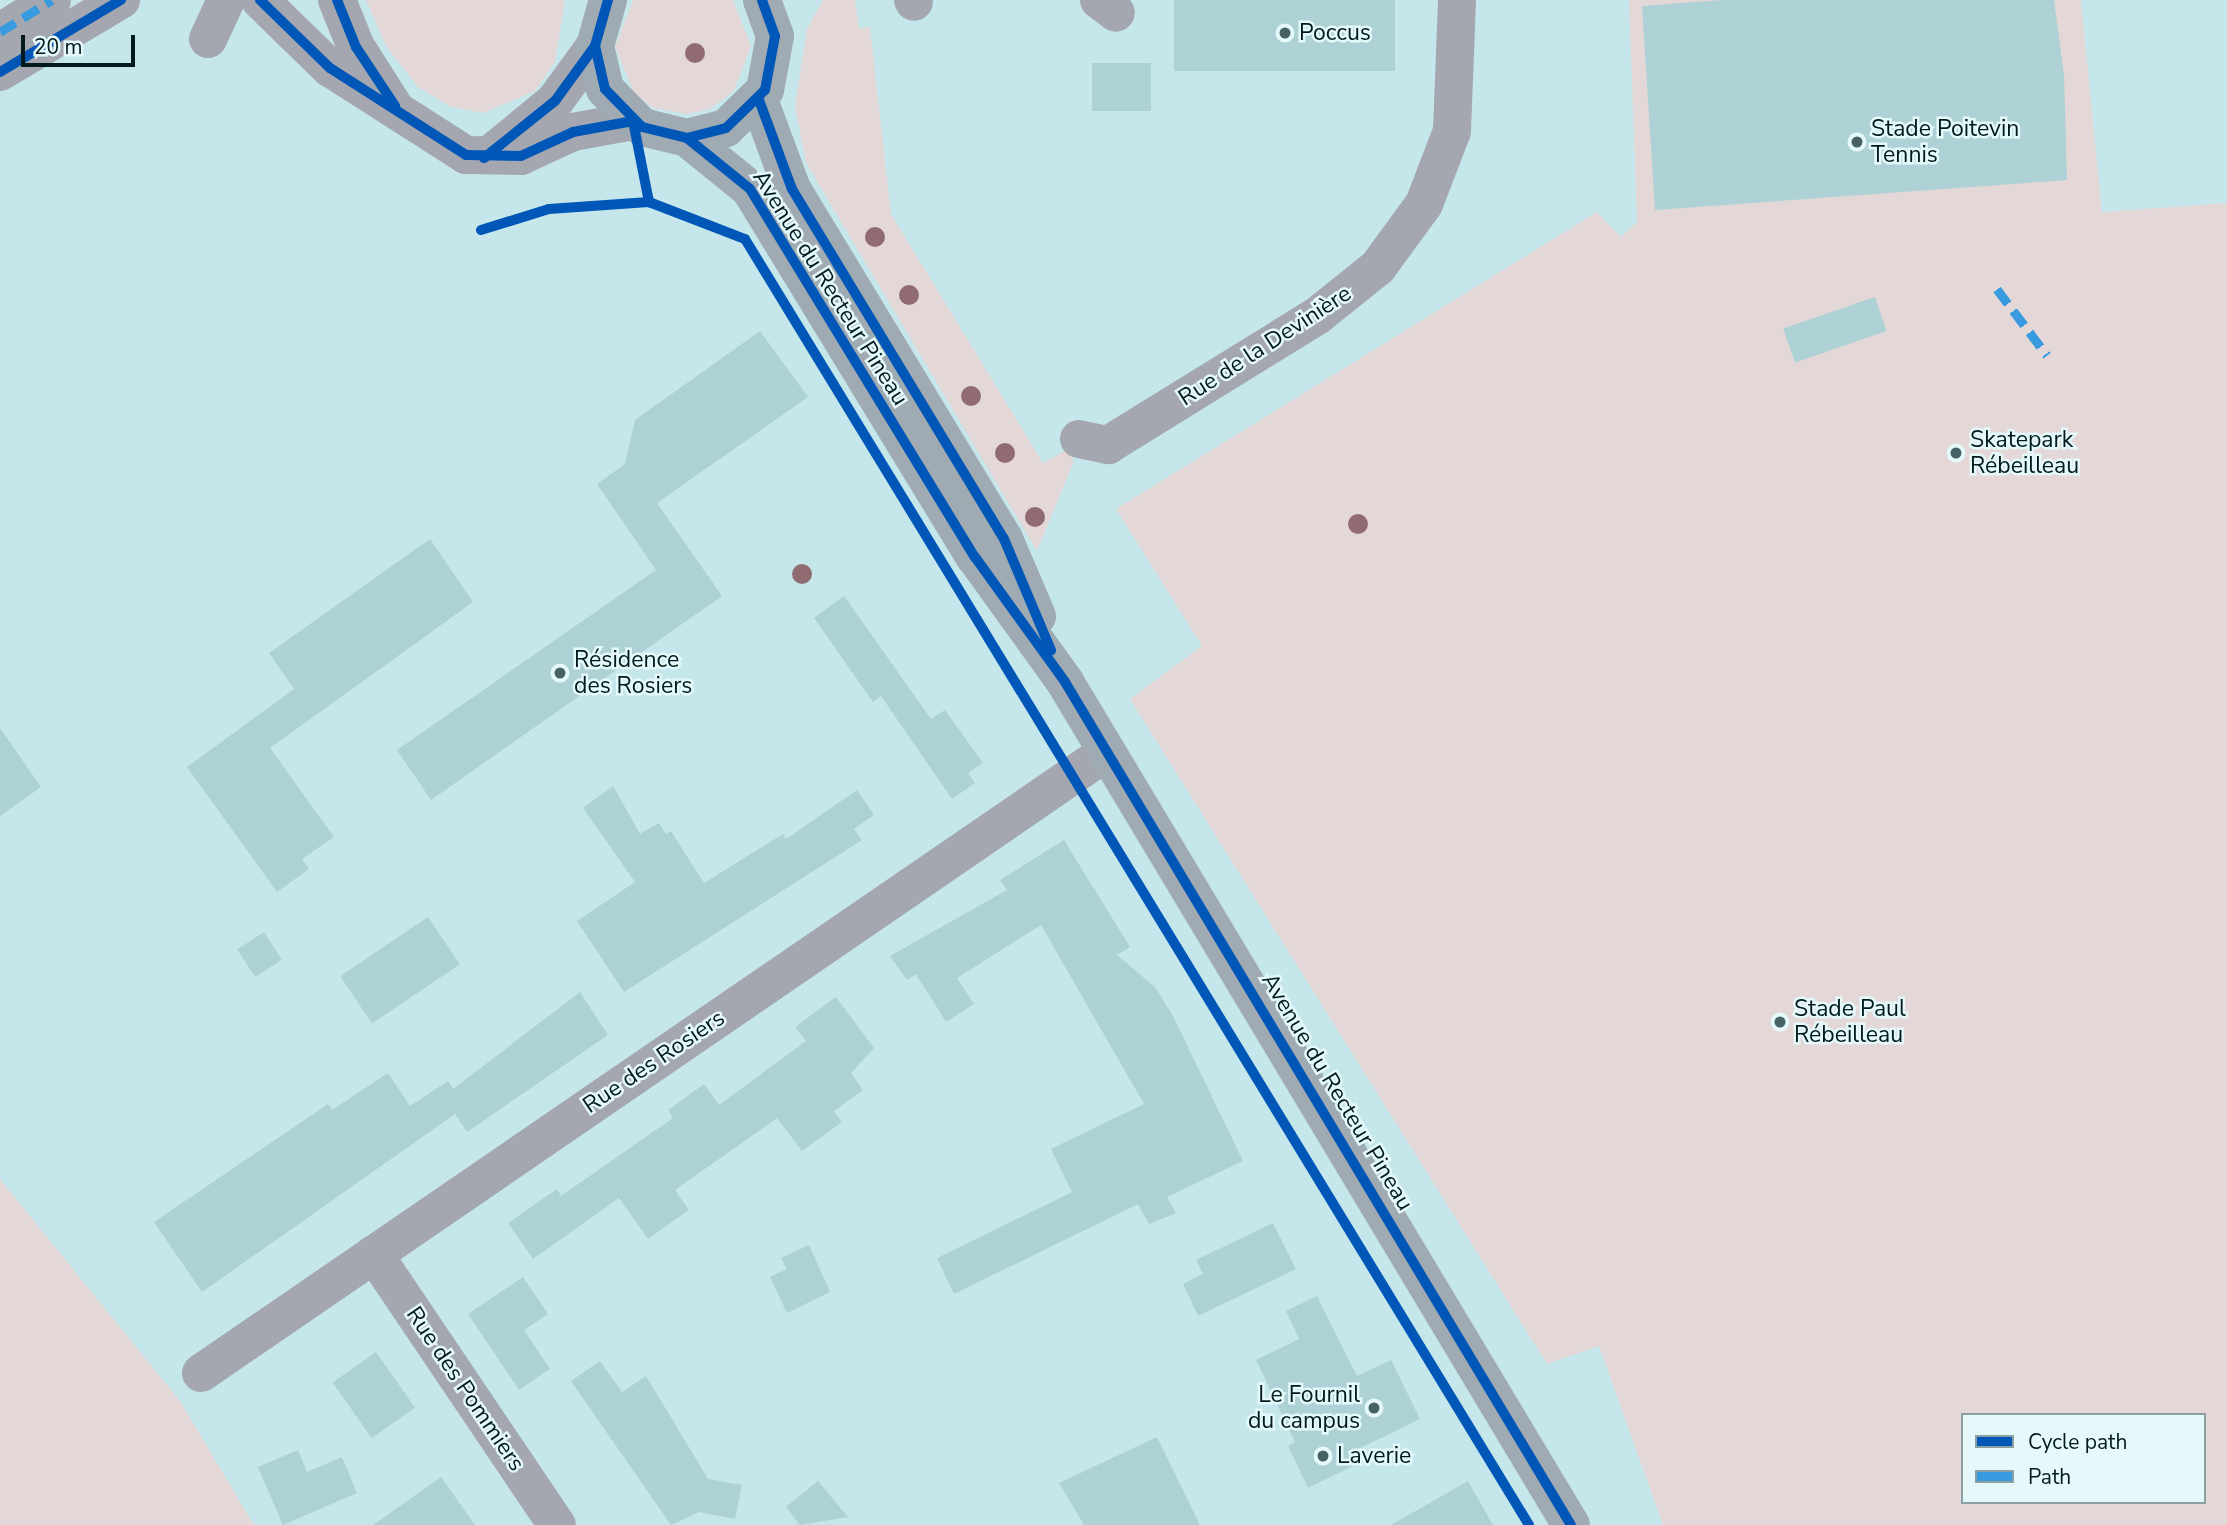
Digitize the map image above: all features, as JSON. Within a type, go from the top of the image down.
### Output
[{"type":"main road","points":[[687,138],[726,128],[758,100],[775,57],[762,0]]},
{"type":"main road","points":[[605,2],[595,46],[605,89],[632,121]]},
{"type":"main road","name":"Avenue du Recteur Pineau","points":[[758,100],[792,189],[1004,540],[1065,682]]},
{"type":"main road","name":"Avenue du Recteur Pineau","points":[[632,121],[687,138],[750,189],[968,546],[1065,682],[1571,1525]]},
{"type":"street","points":[[0,32],[52,0]]},
{"type":"street","points":[[0,72],[121,0]]},
{"type":"street","points":[[208,39],[226,0]]},
{"type":"street","points":[[260,0],[330,68],[454,150],[484,158],[521,156],[573,132],[632,121]]},
{"type":"street","points":[[337,0],[356,47],[398,112]]},
{"type":"street","name":"Rue de la Devinière","points":[[1079,439],[1108,445],[1317,316],[1378,267],[1432,208],[1452,131],[1457,0]]},
{"type":"street","points":[[484,158],[555,101],[595,46]]},
{"type":"street","name":"Rue des Rosiers","points":[[201,1373],[1107,752]]},
{"type":"street","name":"Rue des Pommiers","points":[[374,1254],[557,1525]]},
{"type":"shaded area","points":[[366,0],[565,0],[555,62],[535,91],[483,113],[451,107],[418,87],[386,46]]},
{"type":"shaded area","points":[[633,0],[733,0],[751,46],[734,91],[710,109],[687,114],[653,108],[634,93],[615,47]]},
{"type":"shaded area","points":[[823,0],[855,0],[859,28],[870,27],[891,214],[1043,463],[1067,450],[1074,461],[1037,551],[806,163],[795,106],[807,29]]},
{"type":"shaded area","name":"Stade Paul Rébeilleau","points":[[1629,0],[2081,0],[2102,212],[2227,203],[2227,1525],[1663,1525],[1599,1346],[1547,1364],[1130,699],[1202,646],[1116,509],[1597,212],[1621,237],[1637,222]]},
{"type":"shaded area","points":[[0,1179],[180,1401],[254,1525],[0,1525]]},
{"type":"building","name":"Poccus","points":[[1174,0],[1395,0],[1395,71],[1174,71]]},
{"type":"building","name":"Stade Poitevin Tennis","points":[[1722,0],[2054,0],[2064,75],[2067,180],[1655,210],[1642,6]]},
{"type":"building","points":[[1092,63],[1151,63],[1151,111],[1092,111]]},
{"type":"building","points":[[1875,297],[1887,331],[1795,363],[1783,329]]},
{"type":"building","points":[[760,331],[808,397],[657,503],[722,596],[431,800],[397,750],[656,570],[597,484],[625,464],[635,420]]},
{"type":"building","points":[[430,539],[473,602],[270,748],[334,837],[302,859],[309,869],[277,892],[187,767],[294,689],[269,653]]},
{"type":"building","points":[[844,596],[931,719],[945,710],[983,763],[968,773],[975,783],[952,799],[881,696],[873,702],[814,618]]},
{"type":"building","points":[[0,728],[41,787],[0,816]]},
{"type":"building","points":[[613,786],[640,834],[659,823],[666,834],[671,831],[704,883],[783,834],[786,839],[857,790],[874,815],[854,829],[862,840],[624,992],[577,921],[635,882],[583,808]]},
{"type":"building","points":[[1064,840],[1130,947],[1117,955],[1155,987],[1173,1016],[1243,1161],[1167,1197],[1176,1213],[1149,1224],[1138,1204],[954,1294],[937,1258],[1072,1192],[1051,1149],[1144,1104],[1041,925],[957,978],[974,1004],[946,1022],[916,974],[907,980],[890,956],[1007,890],[1000,880]]},
{"type":"building","points":[[428,917],[460,964],[372,1024],[340,976]]},
{"type":"building","points":[[264,932],[282,960],[255,977],[237,949]]},
{"type":"building","points":[[580,992],[608,1035],[467,1132],[455,1114],[202,1292],[154,1222],[328,1104],[332,1110],[388,1073],[410,1106],[448,1081],[453,1089]]},
{"type":"building","points":[[836,997],[874,1048],[851,1073],[863,1090],[834,1111],[842,1122],[802,1151],[777,1118],[675,1190],[689,1210],[648,1239],[619,1198],[533,1259],[508,1223],[557,1189],[561,1196],[673,1118],[668,1110],[704,1084],[719,1105],[806,1041],[795,1027]]},
{"type":"building","points":[[1273,1223],[1296,1269],[1198,1316],[1183,1284],[1203,1274],[1196,1260]]},
{"type":"building","points":[[809,1245],[830,1292],[787,1313],[770,1277],[787,1269],[781,1258]]},
{"type":"building","points":[[523,1277],[548,1314],[524,1330],[550,1369],[519,1390],[468,1314]]},
{"type":"building","points":[[1317,1296],[1357,1376],[1391,1360],[1420,1419],[1348,1454],[1353,1466],[1308,1488],[1288,1446],[1295,1442],[1256,1360],[1299,1339],[1286,1311]]},
{"type":"building","points":[[376,1352],[415,1408],[372,1438],[333,1382]]},
{"type":"building","points":[[600,1361],[622,1392],[646,1376],[708,1479],[742,1485],[735,1519],[699,1512],[671,1525],[571,1381]]},
{"type":"building","points":[[1157,1437],[1200,1525],[1084,1525],[1059,1483]]},
{"type":"building","points":[[298,1450],[307,1472],[342,1457],[357,1493],[283,1525],[258,1467]]},
{"type":"building","points":[[441,1477],[475,1525],[373,1525]]},
{"type":"building","points":[[818,1481],[848,1517],[800,1525],[786,1507]]},
{"type":"building","points":[[1468,1481],[1493,1525],[1391,1525],[1449,1492]]},
{"type":"marked path","points":[[0,32],[52,0]]},
{"type":"marked path","points":[[1997,289],[2047,355]]},
{"type":"cycle path","points":[[0,72],[121,0]]},
{"type":"cycle path","points":[[260,0],[330,68],[466,155],[521,156],[573,132],[633,121],[649,202],[745,239],[1529,1525]]},
{"type":"cycle path","points":[[337,0],[356,47],[395,106]]},
{"type":"cycle path","points":[[608,0],[595,46],[605,89],[642,127],[687,138],[726,128],[765,90],[775,36],[762,0]]},
{"type":"cycle path","points":[[484,158],[555,101],[595,46]]},
{"type":"cycle path","points":[[759,100],[792,189],[1004,539],[1051,650]]},
{"type":"cycle path","points":[[687,138],[750,189],[975,557],[1065,682],[1571,1525]]},
{"type":"cycle path","points":[[481,230],[549,209],[649,202]]},
{"type":"place","name":"Poccus","points":[[1285,33]]},
{"type":"place","name":"Stade Poitevin Tennis","points":[[1857,142]]},
{"type":"place","name":"Skatepark Rébeilleau","points":[[1956,453]]},
{"type":"place","name":"Résidence des Rosiers","points":[[560,673]]},
{"type":"place","name":"Stade Paul Rébeilleau","points":[[1780,1022]]},
{"type":"place","name":"Le Fournil du campus","points":[[1374,1408]]},
{"type":"place","name":"Laverie","points":[[1323,1456]]}]
